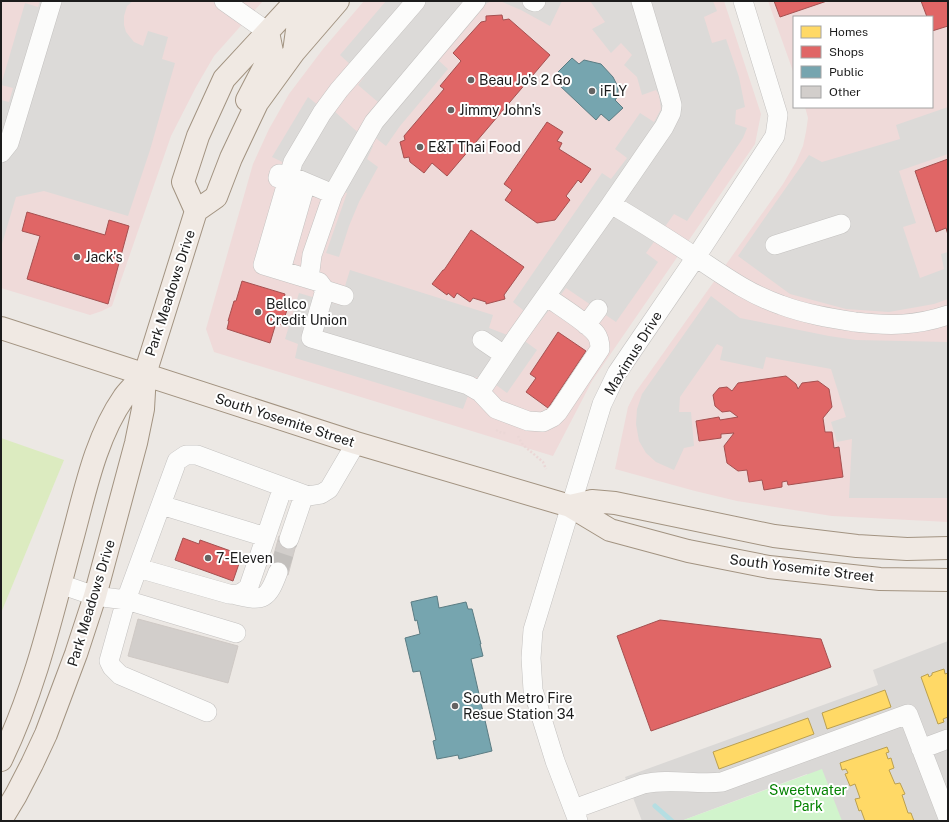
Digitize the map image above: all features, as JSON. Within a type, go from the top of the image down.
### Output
[{"type":"main road","name":"Park Meadows Drive","points":[[196,211],[183,182],[198,136],[224,79],[296,1]]},
{"type":"main road","points":[[294,52],[298,23],[315,1]]},
{"type":"main road","name":"Park Meadows Drive","points":[[1,820],[16,795],[46,734],[76,654],[95,596],[136,443],[143,409],[144,374],[196,211],[216,197],[231,158],[257,103],[294,52],[338,1]]},
{"type":"main road","points":[[219,189],[215,170],[264,65],[272,52],[268,32]]},
{"type":"main road","name":"South Yosemite Street","points":[[1,328],[356,443],[570,506],[610,530],[688,551],[769,567],[880,579],[948,580]]},
{"type":"main road","name":"Park Meadows Drive","points":[[1,760],[25,705],[37,670],[91,471],[107,426],[125,396],[144,374]]},
{"type":"main road","name":"South Yosemite Street","points":[[570,506],[592,501],[616,503],[774,536],[864,546],[908,549],[948,548]]},
{"type":"street","points":[[1,153],[9,143],[52,1]]},
{"type":"street","points":[[224,1],[268,32]]},
{"type":"street","points":[[344,296],[325,290],[319,282],[272,267],[297,179],[293,162],[322,113],[339,90],[416,1]]},
{"type":"street","points":[[309,279],[312,255],[333,194],[374,122],[476,1]]},
{"type":"street","points":[[532,1],[536,1]]},
{"type":"street","points":[[480,392],[504,355],[664,128],[671,113],[672,105],[641,1]]},
{"type":"street","name":"Maximus Drive","points":[[576,815],[555,761],[533,690],[531,658],[533,630],[602,404],[618,373],[775,136],[778,115],[743,1]]},
{"type":"street","points":[[297,179],[333,194]]},
{"type":"street","points":[[611,204],[660,233],[723,276],[780,305],[824,318],[876,324],[895,325],[928,321],[948,315]]},
{"type":"street","points":[[775,245],[841,224]]},
{"type":"street","points":[[325,290],[311,338],[468,385],[480,392],[496,409],[528,421],[543,422],[553,417],[558,412],[600,349],[600,344],[596,334],[546,296]]},
{"type":"street","points":[[586,325],[598,309]]},
{"type":"street","points":[[482,340],[504,355]]},
{"type":"street","points":[[207,712],[120,675],[112,668],[110,661],[126,600],[177,461],[186,455],[197,455],[308,496],[321,494],[329,489],[356,443]]},
{"type":"street","points":[[236,595],[245,591],[249,586],[283,487]]},
{"type":"street","points":[[289,539],[304,495]]},
{"type":"street","points":[[161,505],[266,537]]},
{"type":"street","points":[[138,568],[229,594],[252,599],[264,597],[268,593],[273,586],[278,572]]},
{"type":"street","points":[[60,584],[95,596],[126,600],[236,633]]},
{"type":"street","points":[[576,815],[628,790],[655,782],[707,784],[722,782],[908,714],[948,818]]},
{"type":"street","points":[[921,749],[948,739]]},
{"type":"path","points":[[500,410],[494,428],[502,433],[507,433]]},
{"type":"path","points":[[513,434],[518,436],[523,445],[543,462],[546,469]]},
{"type":"shaded area","points":[[1,1],[263,1],[214,56],[196,87],[171,136],[112,306],[90,315],[1,288]]},
{"type":"shaded area","points":[[40,1],[133,1],[127,6],[124,16],[126,32],[134,42],[143,46],[148,31],[168,37],[162,59],[175,63],[150,150],[128,216],[44,191],[16,197],[1,247],[1,100],[9,102],[13,88],[1,85],[25,3],[38,7]]},
{"type":"shaded area","points":[[364,1],[724,1],[761,114],[755,144],[592,381],[553,456],[214,352],[206,329],[253,164],[269,129],[289,94],[323,49]]},
{"type":"shaded area","points":[[386,1],[492,1],[487,3],[438,60],[448,69],[400,126],[386,146],[373,136],[392,114],[358,85],[364,77],[340,55]]},
{"type":"shaded area","points":[[500,1],[562,1],[550,26],[521,10]]},
{"type":"shaded area","points":[[590,1],[713,1],[717,11],[704,17],[712,43],[726,39],[739,77],[745,107],[736,110],[735,124],[747,128],[743,138],[687,221],[674,214],[646,253],[658,262],[616,322],[566,288],[539,323],[513,302],[602,173],[611,179],[627,158],[615,149],[640,113],[654,122],[661,109],[659,95],[656,90],[642,95],[637,77],[624,65],[632,55],[621,43],[611,53],[592,29],[605,22]]},
{"type":"shaded area","points":[[768,1],[948,1],[948,522],[832,516],[737,501],[615,469],[628,407],[635,393],[783,184],[796,162],[803,146],[808,118],[805,108],[933,108],[933,16],[793,16],[793,71]]},
{"type":"shaded area","points":[[308,97],[319,106],[323,101],[373,146],[367,159],[378,167],[359,202],[339,257],[326,253],[347,193],[272,157]]},
{"type":"shaded area","points":[[948,107],[948,154],[899,171],[916,223],[903,227],[920,278],[944,269],[941,254],[948,252],[948,299],[934,304],[889,312],[846,309],[790,294],[738,256],[809,155],[822,162],[900,139],[896,125]]},
{"type":"shaded area","points":[[350,270],[493,315],[489,328],[526,342],[537,350],[507,393],[488,379],[475,377],[463,409],[295,358],[298,344],[285,339],[299,293],[339,305]]},
{"type":"shaded area","points":[[711,296],[740,318],[829,336],[856,340],[948,342],[948,498],[849,498],[852,439],[837,442],[831,422],[846,417],[831,369],[766,357],[763,369],[720,360],[723,347],[717,344],[680,397],[679,412],[691,412],[694,446],[684,448],[674,470],[656,462],[646,453],[639,441],[636,424],[637,409],[642,394]]},
{"type":"shaded area","points":[[948,641],[948,821],[826,821],[807,774],[681,821],[642,821],[625,777],[878,685],[873,670]]},
{"type":"green space","points":[[1,438],[64,460],[1,613]]},
{"type":"green space","name":"Sweetwater Park","points":[[822,769],[842,821],[681,821]]},
{"type":"building: Homes","points":[[944,669],[945,674],[948,673],[948,717],[943,719],[944,722],[938,724],[921,677],[928,674],[929,677],[932,673]]},
{"type":"building: Homes","points":[[885,690],[891,707],[827,729],[822,713]]},
{"type":"building: Homes","points":[[808,718],[814,734],[719,769],[713,752]]},
{"type":"building: Homes","points":[[887,747],[889,752],[886,753],[888,759],[891,758],[894,768],[889,770],[895,784],[900,783],[905,794],[902,795],[908,813],[911,813],[914,821],[865,821],[861,810],[859,811],[855,799],[860,798],[855,784],[850,786],[845,774],[848,773],[846,769],[842,770],[840,763]]},
{"type":"building: Shops","points":[[774,1],[827,1],[780,17]]},
{"type":"building: Shops","points":[[921,1],[948,1],[948,26],[933,31],[933,16],[927,16]]},
{"type":"building: Shops","points":[[502,15],[503,20],[509,19],[550,55],[447,176],[432,163],[424,173],[410,162],[409,157],[404,158],[400,142],[405,140],[404,136],[444,89],[440,86],[461,61],[453,53],[481,22],[486,21],[486,16]]},
{"type":"building: Shops","points":[[547,122],[563,132],[557,141],[562,143],[559,149],[591,169],[581,183],[578,180],[566,196],[570,200],[555,220],[537,223],[505,200],[512,190],[504,184]]},
{"type":"building: Shops","points":[[948,159],[948,235],[946,228],[936,232],[915,171]]},
{"type":"building: Shops","name":"Jack's","points":[[27,212],[105,235],[109,220],[129,226],[108,304],[27,279],[40,236],[22,231]]},
{"type":"building: Shops","points":[[471,230],[524,267],[504,295],[505,299],[486,304],[486,302],[473,298],[470,302],[457,293],[454,298],[448,293],[447,295],[432,284],[444,270]]},
{"type":"building: Shops","name":"Bellco Credit Union","points":[[242,281],[285,294],[283,302],[289,304],[282,325],[276,323],[270,343],[227,329],[234,301],[236,301]]},
{"type":"building: Shops","points":[[558,332],[586,351],[548,408],[526,392],[536,378],[530,374]]},
{"type":"building: Shops","points":[[786,376],[796,384],[798,389],[802,383],[818,381],[829,389],[832,407],[823,418],[825,432],[832,432],[834,448],[839,447],[843,477],[788,485],[787,481],[782,482],[782,487],[764,490],[762,480],[749,482],[747,470],[738,471],[727,463],[724,446],[734,433],[721,434],[721,438],[699,441],[696,421],[719,417],[720,420],[738,417],[730,411],[722,412],[715,406],[713,395],[719,388],[727,387],[732,391],[738,383]]},
{"type":"building: Shops","name":"7-Eleven","points":[[183,538],[199,544],[200,540],[242,555],[233,581],[175,560]]},
{"type":"building: Shops","points":[[660,620],[821,639],[831,667],[651,731],[617,636]]},
{"type":"building: Public","name":"iFLY","points":[[572,58],[579,64],[584,60],[601,64],[613,77],[618,87],[618,96],[615,100],[623,108],[609,121],[601,114],[596,120],[559,85],[565,80],[558,72]]},
{"type":"building: Public","name":"South Metro Fire Resue Station 34","points":[[437,596],[439,608],[466,602],[468,609],[472,609],[483,656],[471,659],[492,751],[459,759],[458,755],[437,759],[433,741],[436,740],[420,671],[413,672],[405,638],[420,634],[417,620],[415,621],[411,602]]},
{"type":"building: Other","points":[[279,536],[297,541],[288,575],[270,569]]},
{"type":"building: Other","points":[[138,619],[238,646],[228,683],[128,656]]},
{"type":"waterway","points":[[655,806],[672,821]]},
{"type":"tunnel","points":[[278,572],[289,539]]},
{"type":"place","name":"Beau Jo's 2 Go","points":[[471,80]]},
{"type":"place","name":"iFLY","points":[[592,91]]},
{"type":"place","name":"Jimmy John's","points":[[451,110]]},
{"type":"place","name":"E&T Thai Food","points":[[420,147]]},
{"type":"place","name":"Jack's","points":[[77,257]]},
{"type":"place","name":"Bellco Credit Union","points":[[258,312]]},
{"type":"place","name":"7-Eleven","points":[[208,558]]},
{"type":"place","name":"South Metro Fire Resue Station 34","points":[[455,706]]}]
